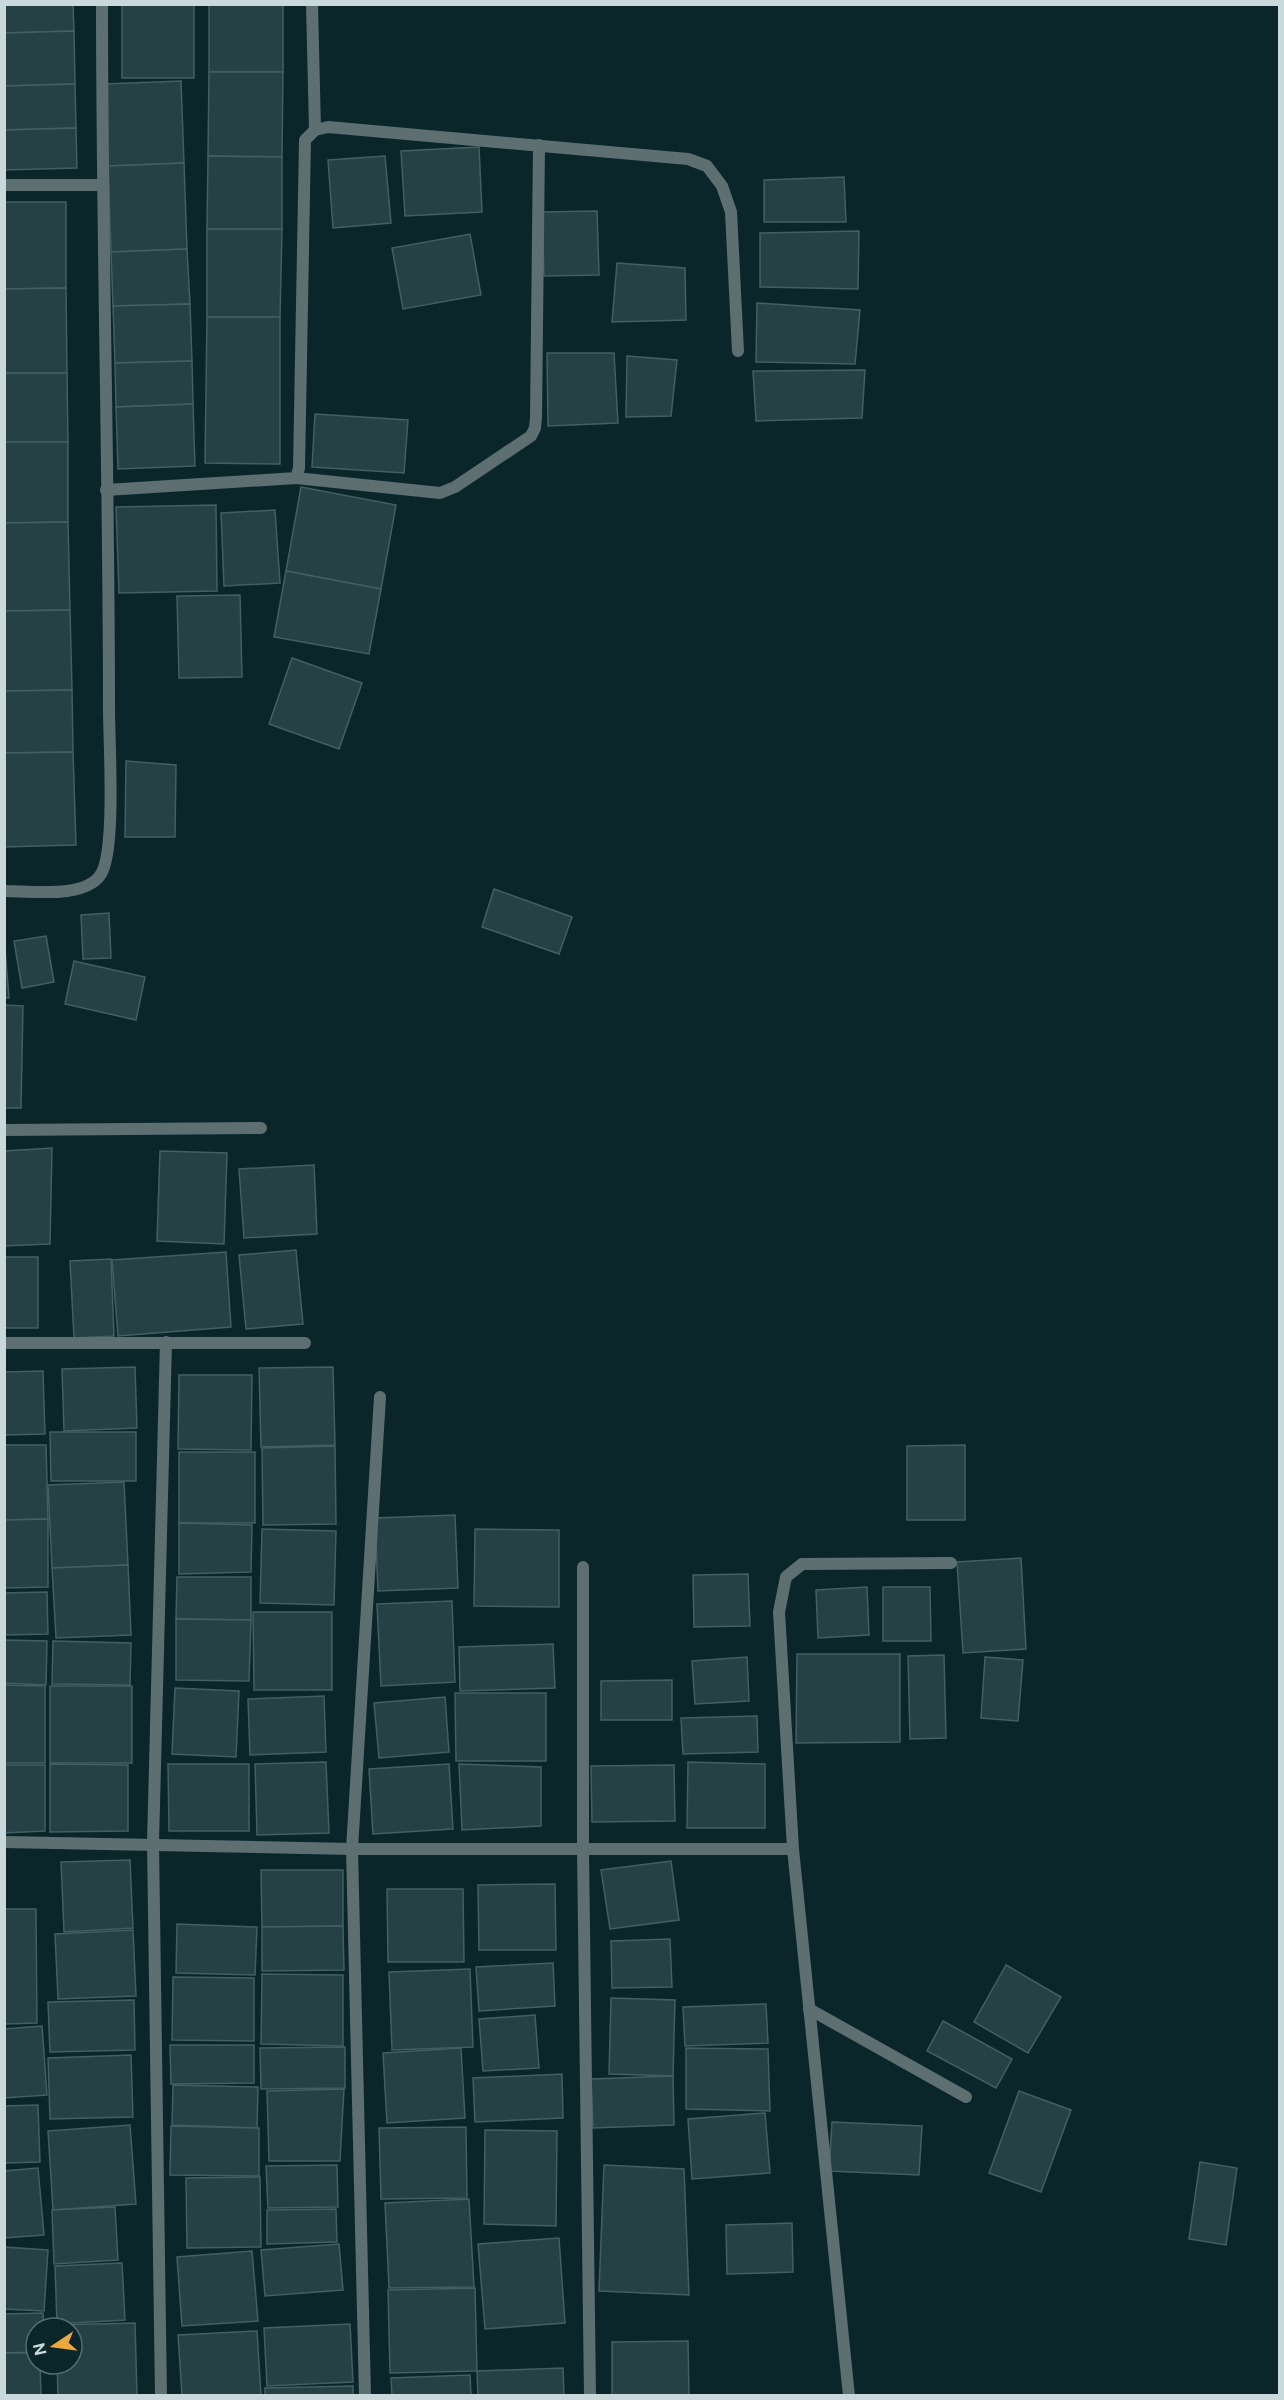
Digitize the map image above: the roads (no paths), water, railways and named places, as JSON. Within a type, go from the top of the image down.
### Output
[{"type":"street","points":[[4,891],[69,891],[86,888],[100,876],[108,861],[110,706],[102,185],[102,4]]},
{"type":"street","points":[[312,4],[315,130]]},
{"type":"street","points":[[296,477],[299,468],[303,348],[305,140],[315,130],[328,127],[539,145],[688,159],[707,166],[722,186],[731,212],[738,351]]},
{"type":"street","points":[[106,490],[296,477],[440,493],[455,487],[531,436],[536,418],[539,145]]},
{"type":"street","points":[[4,185],[102,185]]},
{"type":"street","points":[[4,1130],[261,1128]]},
{"type":"street","points":[[161,2396],[153,1844],[166,1342]]},
{"type":"street","points":[[4,1343],[305,1343]]},
{"type":"street","points":[[365,2396],[352,1849],[380,1397]]},
{"type":"street","points":[[849,2396],[793,1849],[779,1612],[786,1577],[802,1564],[951,1563]]},
{"type":"street","points":[[583,1566],[583,1850],[590,2396]]},
{"type":"street","points":[[4,1842],[352,1849],[793,1849]]},
{"type":"street","points":[[809,2009],[966,2097]]}]
